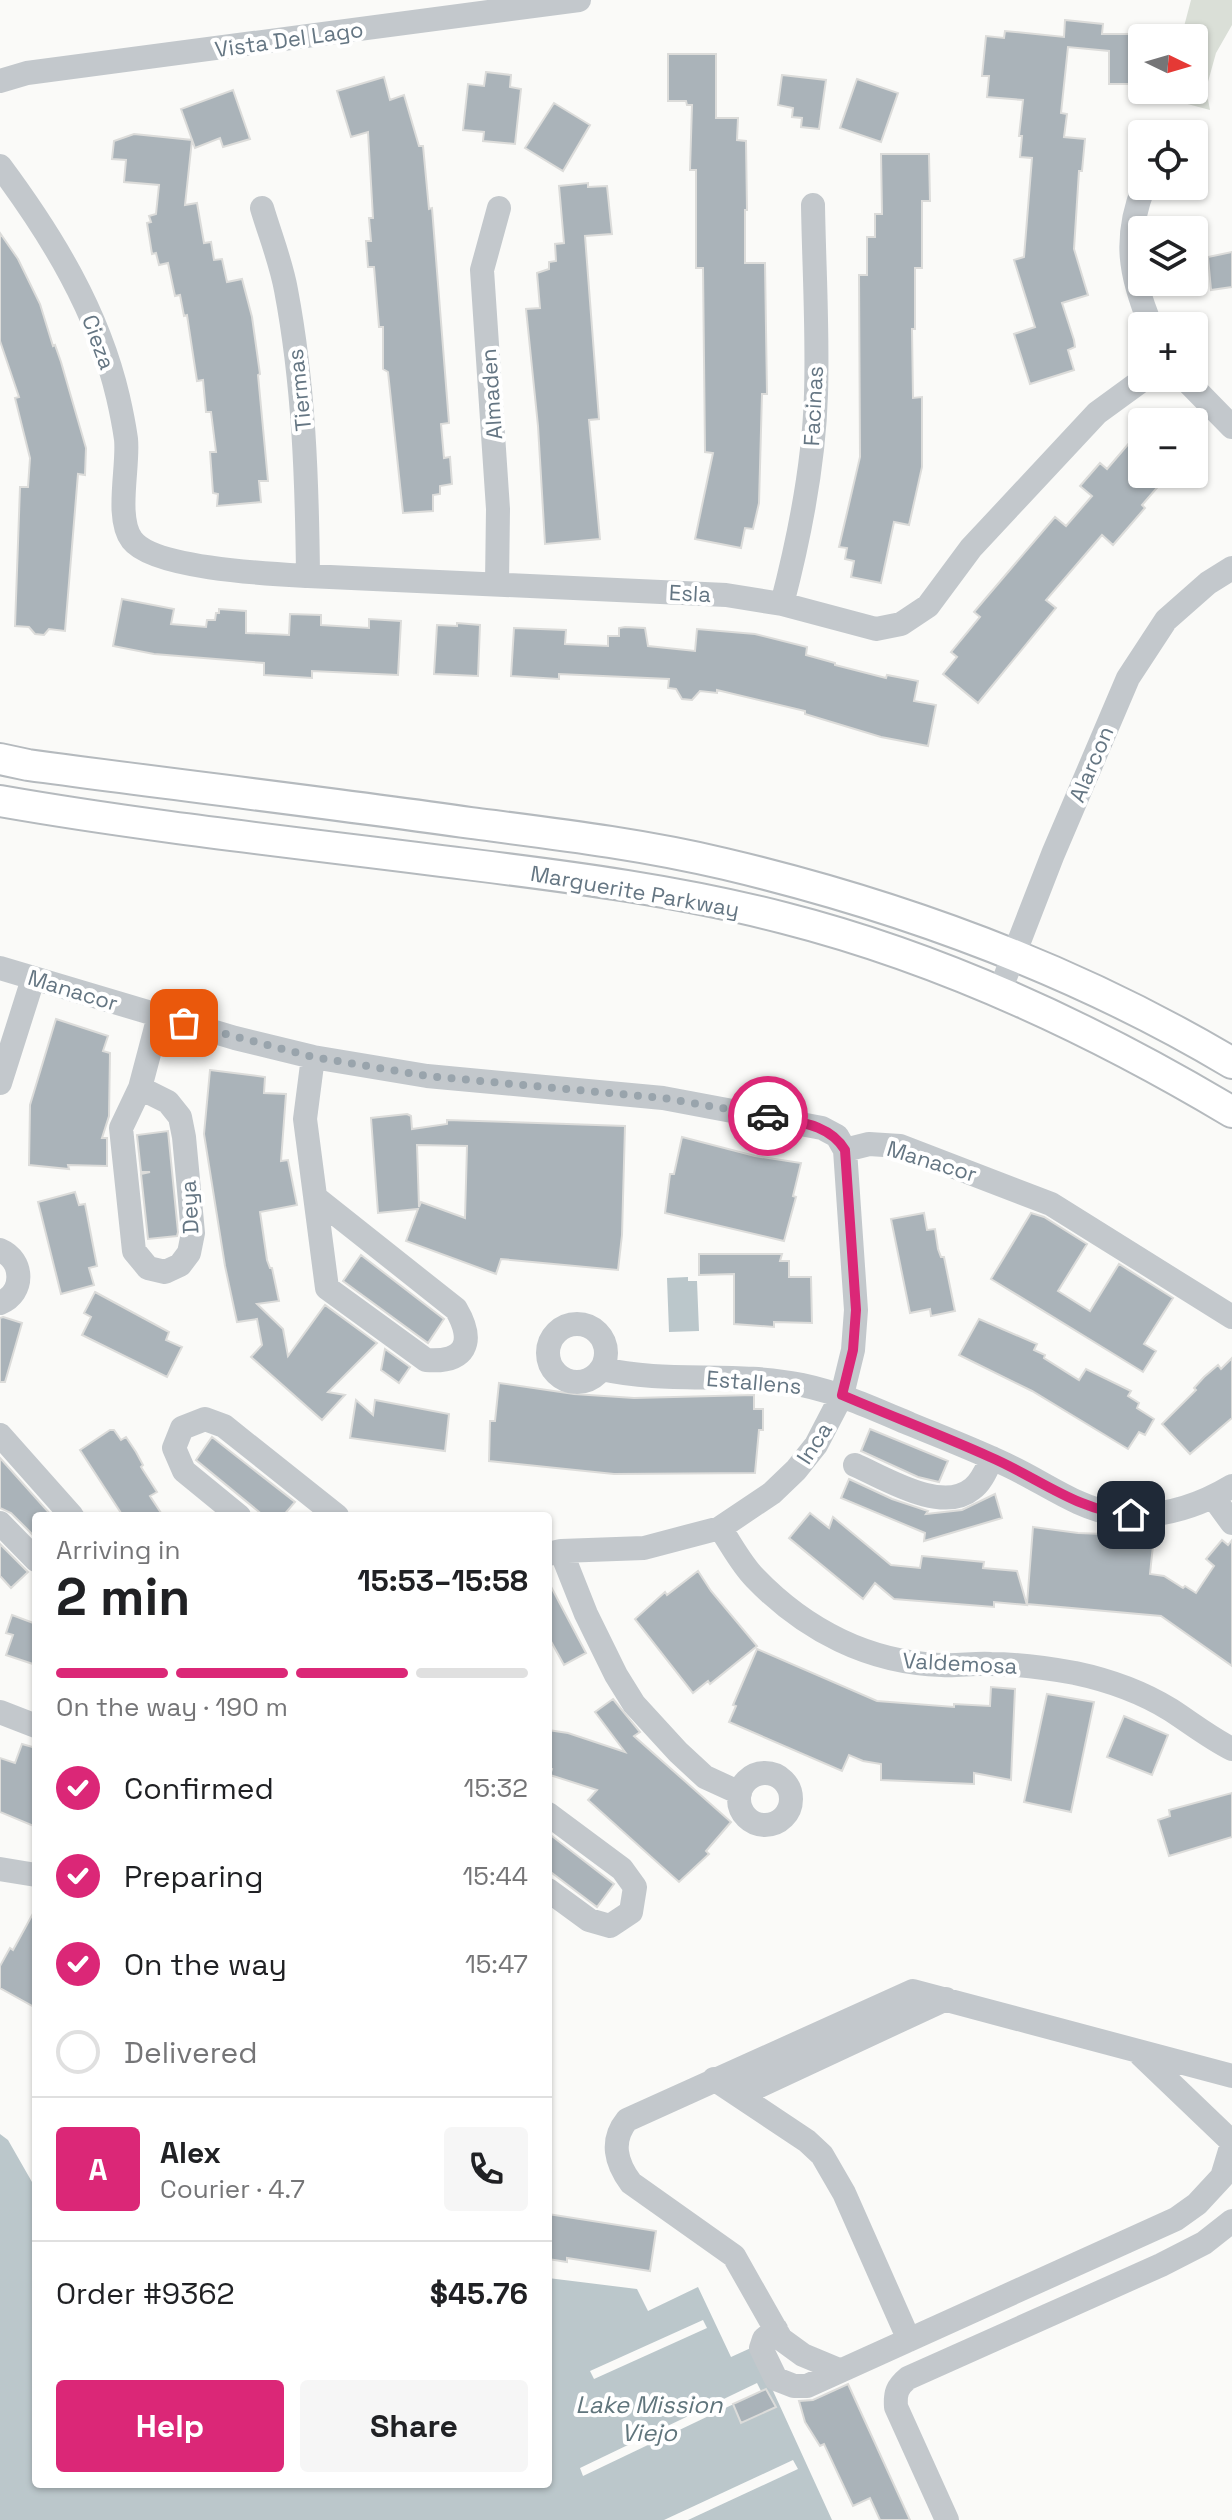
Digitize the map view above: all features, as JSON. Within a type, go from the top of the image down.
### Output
[{"type":"main road","name":"Marguerite Parkway","points":[[0,759],[624,844],[724,864],[837,893],[1013,954],[1192,1040],[1232,1063]]},
{"type":"main road","name":"Marguerite Parkway","points":[[0,801],[90,817],[595,880],[784,918],[872,945],[999,993],[1073,1026],[1232,1112]]},
{"type":"street","name":"Vista Del Lago","points":[[0,81],[42,71],[579,0]]},
{"type":"street","name":"Cieza","points":[[0,166],[46,229],[80,291],[106,353],[126,441],[125,522],[132,540]]},
{"type":"street","points":[[1138,200],[1134,211],[1130,254],[1137,291],[1145,312]]},
{"type":"street","name":"Facinas","points":[[782,604],[808,482],[816,394],[813,205]]},
{"type":"street","name":"Tiermas","points":[[262,208],[286,287],[299,377],[307,468],[308,576]]},
{"type":"street","name":"Almaden","points":[[497,583],[498,509],[482,270],[499,208]]},
{"type":"street","name":"Esla","points":[[132,540],[145,551],[180,562],[245,572],[726,595],[782,604],[876,629],[901,624],[928,606],[971,548],[1097,413],[1128,390]]},
{"type":"street","points":[[1198,392],[1232,427]]},
{"type":"street","name":"Alarcon","points":[[999,993],[1128,678],[1166,620],[1208,583],[1232,568]]},
{"type":"street","name":"Manacor","points":[[0,968],[159,1016],[313,1057],[427,1076],[663,1098],[722,1108],[822,1128],[837,1136],[845,1150],[869,1144],[900,1146],[1051,1204],[1232,1317]]},
{"type":"street","points":[[0,1083],[33,979]]},
{"type":"street","name":"Deya","points":[[140,1088],[168,1102],[180,1117],[184,1137],[193,1233],[189,1253],[180,1265],[165,1272],[148,1268],[134,1251],[121,1128],[140,1088],[159,1016]]},
{"type":"street","points":[[313,1057],[305,1119],[327,1288],[426,1360],[445,1361],[457,1356],[467,1340],[466,1326],[456,1309],[316,1198]]},
{"type":"street","name":"Inca","points":[[554,1552],[644,1548],[720,1528],[772,1493],[816,1445],[842,1395],[853,1350],[856,1310],[845,1150]]},
{"type":"street","points":[[0,1250],[14,1260],[19,1282],[15,1292],[0,1303]]},
{"type":"street","name":"Estallens","points":[[602,1369],[635,1377],[748,1377],[800,1384],[842,1395],[992,1458],[1085,1506],[1114,1514],[1148,1516],[1183,1508],[1223,1492]]},
{"type":"street","points":[[234,1512],[184,1471],[174,1448],[182,1428],[205,1419],[224,1426],[332,1512]]},
{"type":"street","points":[[0,1435],[68,1512]]},
{"type":"street","points":[[855,1465],[929,1497],[946,1498],[972,1490],[992,1458]]},
{"type":"street","points":[[1223,1492],[1232,1523]]},
{"type":"street","points":[[0,1523],[32,1556]]},
{"type":"street","name":"Valdemosa","points":[[720,1528],[753,1576],[789,1610],[822,1633],[860,1650],[896,1660],[941,1665],[1032,1666],[1118,1684],[1169,1709],[1206,1736],[1232,1749]]},
{"type":"street","points":[[554,1552],[634,1704],[705,1777],[740,1793]]},
{"type":"street","points":[[0,1712],[32,1724]]},
{"type":"street","points":[[552,1817],[622,1869],[635,1887],[631,1912],[610,1926],[589,1920],[552,1893]]},
{"type":"street","points":[[0,1869],[32,1874]]},
{"type":"street","points":[[839,2370],[790,2347],[776,2329],[734,2256],[631,2183],[621,2169],[616,2140],[627,2120],[913,1991],[1232,2076]]},
{"type":"street","points":[[740,2095],[946,1999]]},
{"type":"street","points":[[776,2329],[764,2339],[761,2348],[776,2379],[783,2384],[807,2386],[1176,2219],[1197,2204],[1222,2177],[1232,2143],[1138,2052]]},
{"type":"street","points":[[714,2079],[807,2141],[828,2164],[844,2193],[909,2340]]},
{"type":"street","points":[[947,2520],[896,2407],[895,2395],[899,2385],[908,2378],[1161,2265],[1204,2243],[1232,2221]]},
{"type":"shaded area","points":[[1191,0],[1232,0],[1232,25],[1216,53],[1208,82],[1208,24],[1185,24]]},
{"type":"shaded area","points":[[1208,100],[1210,110],[1188,104],[1208,104]]},
{"type":"water","points":[[688,1277],[688,1281],[697,1281],[699,1331],[669,1332],[667,1278]]},
{"type":"water","name":"Lake Mission Viejo","points":[[0,2134],[8,2140],[32,2182],[32,2488],[552,2488],[552,2278],[637,2289],[648,2311],[698,2287],[731,2357],[753,2347],[832,2520],[0,2520]]},
{"type":"pier","points":[[703,2320],[707,2328],[594,2379],[590,2371]]},
{"type":"pier","points":[[757,2383],[761,2391],[583,2476],[580,2468]]},
{"type":"pier","points":[[793,2460],[798,2469],[688,2520],[664,2520]]},
{"type":"building","points":[[1065,20],[1103,24],[1102,34],[1128,34],[1128,84],[1109,84],[1109,51],[1068,47],[1061,113],[1067,114],[1064,137],[1085,139],[1082,171],[1079,171],[1074,249],[1088,295],[1062,303],[1074,340],[1075,347],[1068,350],[1074,370],[1030,384],[1014,334],[1035,327],[1014,260],[1024,257],[1032,158],[1020,157],[1023,100],[987,97],[989,76],[982,76],[986,36],[1004,38],[1005,31],[1064,37]]},
{"type":"building","points":[[668,54],[716,54],[716,118],[738,118],[737,140],[746,141],[745,263],[765,263],[767,394],[762,394],[759,503],[753,529],[745,528],[741,548],[695,539],[713,453],[705,452],[703,268],[696,268],[696,170],[690,170],[692,105],[687,105],[686,101],[668,101]]},
{"type":"building","points":[[486,72],[511,75],[510,87],[521,89],[515,144],[483,141],[484,132],[463,130],[468,84],[484,86]]},
{"type":"building","points":[[782,75],[826,80],[819,129],[801,127],[802,118],[792,117],[793,108],[778,105]]},
{"type":"building","points":[[384,77],[390,100],[404,95],[419,146],[423,146],[429,209],[432,208],[449,423],[441,424],[444,458],[450,457],[452,484],[440,486],[440,494],[433,495],[433,511],[403,513],[388,372],[383,369],[383,327],[379,327],[374,267],[368,267],[366,241],[371,241],[369,218],[373,218],[368,132],[351,137],[337,91]]},
{"type":"building","points":[[857,79],[898,93],[881,142],[840,128]]},
{"type":"building","points":[[233,90],[250,139],[223,147],[220,138],[195,148],[181,109]]},
{"type":"building","points":[[554,103],[590,125],[563,171],[525,148]]},
{"type":"building","points":[[134,134],[192,140],[185,205],[197,203],[204,243],[211,242],[214,260],[222,259],[227,282],[242,279],[252,317],[260,374],[268,481],[259,481],[261,502],[217,506],[218,494],[213,493],[210,452],[216,452],[211,412],[206,412],[203,380],[197,381],[187,315],[184,316],[180,295],[175,296],[168,263],[159,265],[156,253],[152,254],[147,223],[151,222],[149,216],[156,214],[159,185],[124,182],[126,160],[112,159],[114,141]]},
{"type":"building","points":[[881,154],[929,154],[930,201],[922,201],[922,268],[915,268],[915,329],[912,329],[913,398],[922,397],[922,467],[909,525],[894,522],[881,583],[851,577],[854,561],[845,559],[847,548],[839,547],[860,457],[859,275],[867,275],[867,237],[875,237],[875,214],[882,214]]},
{"type":"building","points":[[588,183],[588,187],[607,186],[612,234],[585,236],[599,419],[589,420],[600,539],[545,544],[538,426],[526,309],[540,308],[537,273],[549,269],[549,262],[556,261],[555,244],[564,243],[559,186]]},
{"type":"building","points":[[0,233],[18,259],[40,304],[86,448],[85,475],[78,474],[65,631],[49,629],[44,635],[35,634],[29,627],[15,626],[20,487],[28,487],[30,458],[15,398],[19,397],[0,341]]},
{"type":"building","points":[[1232,252],[1232,287],[1211,290],[1208,257]]},
{"type":"building","points":[[1128,444],[1128,488],[1157,488],[1142,505],[1145,508],[1113,545],[1102,535],[1046,600],[1056,608],[978,703],[943,674],[957,657],[951,652],[980,617],[974,612],[1055,517],[1066,526],[1092,496],[1080,486],[1100,463],[1107,469]]},
{"type":"building","points":[[122,599],[174,609],[171,624],[206,627],[207,620],[215,620],[219,609],[246,611],[246,633],[289,635],[290,614],[321,615],[321,625],[369,628],[369,619],[401,621],[398,675],[312,671],[312,678],[264,675],[264,663],[154,654],[113,646]]},
{"type":"building","points":[[457,623],[480,625],[478,676],[434,674],[437,625],[457,626]]},
{"type":"building","points":[[514,628],[566,630],[565,644],[608,646],[608,636],[619,636],[619,628],[645,628],[648,646],[695,651],[697,629],[755,634],[807,647],[806,655],[835,665],[886,678],[887,675],[918,681],[914,701],[936,705],[928,746],[881,737],[805,714],[805,711],[717,690],[717,693],[700,691],[692,700],[682,699],[676,689],[668,688],[669,679],[559,674],[559,679],[511,676]]},
{"type":"building","points":[[56,1019],[108,1036],[103,1051],[110,1053],[109,1116],[102,1138],[107,1138],[107,1166],[68,1165],[69,1169],[29,1165],[30,1105]]},
{"type":"building","points":[[210,1070],[265,1077],[264,1093],[286,1094],[281,1161],[288,1160],[297,1205],[260,1212],[267,1260],[272,1268],[279,1301],[257,1304],[283,1329],[288,1356],[325,1305],[377,1343],[328,1392],[345,1395],[322,1420],[251,1357],[262,1345],[257,1319],[237,1322],[204,1134]]},
{"type":"building","points":[[407,1114],[411,1116],[412,1129],[447,1124],[447,1120],[625,1126],[618,1270],[501,1259],[496,1274],[406,1241],[418,1209],[378,1213],[371,1118]],"holes":[[[417,1145],[467,1146],[465,1218],[421,1202],[419,1207]]]},
{"type":"building","points":[[168,1131],[178,1232],[177,1236],[148,1239],[141,1174],[150,1172],[141,1172],[137,1135]]},
{"type":"building","points":[[682,1137],[755,1156],[801,1163],[784,1241],[665,1213],[670,1174],[674,1174]]},
{"type":"building","points":[[75,1192],[79,1205],[85,1204],[97,1266],[89,1268],[94,1285],[61,1294],[38,1202]]},
{"type":"building","points":[[924,1213],[927,1230],[935,1229],[938,1249],[944,1257],[955,1311],[931,1316],[930,1309],[910,1313],[891,1219]]},
{"type":"building","points":[[1031,1213],[1044,1217],[1087,1244],[1058,1291],[1090,1311],[1119,1264],[1173,1298],[1144,1344],[1156,1351],[1143,1372],[991,1279]]},
{"type":"building","points":[[699,1254],[782,1254],[780,1261],[789,1261],[789,1277],[811,1277],[812,1323],[774,1322],[774,1327],[734,1324],[734,1274],[699,1275]]},
{"type":"building","points":[[361,1255],[444,1319],[428,1343],[343,1281]]},
{"type":"building","points":[[95,1292],[169,1332],[166,1340],[182,1347],[167,1377],[82,1335],[91,1317],[84,1313]]},
{"type":"building","points":[[0,1318],[22,1323],[5,1382],[0,1382]]},
{"type":"building","points":[[979,1319],[1037,1344],[1034,1350],[1079,1380],[1086,1369],[1131,1391],[1128,1396],[1139,1403],[1137,1408],[1154,1419],[1145,1435],[1139,1432],[1128,1449],[1032,1391],[959,1355]]},
{"type":"building","points":[[385,1349],[410,1367],[399,1383],[381,1370]]},
{"type":"building","points":[[1232,1358],[1232,1418],[1190,1454],[1162,1424],[1196,1390],[1194,1388],[1204,1377],[1218,1365],[1221,1369]]},
{"type":"building","points":[[499,1383],[574,1394],[634,1398],[754,1395],[754,1409],[763,1409],[763,1430],[759,1430],[755,1473],[614,1474],[489,1461],[490,1421],[495,1421]]},
{"type":"building","points":[[356,1400],[373,1415],[375,1400],[449,1414],[445,1451],[350,1438]]},
{"type":"building","points":[[870,1429],[948,1461],[939,1482],[918,1477],[861,1451]]},
{"type":"building","points":[[110,1430],[114,1430],[121,1440],[126,1437],[157,1492],[150,1496],[160,1512],[120,1512],[80,1450]]},
{"type":"building","points":[[212,1437],[295,1502],[286,1512],[259,1512],[196,1460]]},
{"type":"building","points":[[0,1458],[48,1512],[32,1512],[32,1534],[11,1513],[0,1508]]},
{"type":"building","points":[[849,1479],[928,1511],[926,1514],[962,1510],[995,1494],[1002,1518],[924,1541],[925,1533],[841,1498]]},
{"type":"building","points":[[810,1513],[829,1528],[833,1517],[891,1565],[920,1568],[922,1556],[984,1562],[983,1568],[1017,1571],[1027,1605],[994,1602],[994,1607],[894,1599],[875,1583],[863,1599],[789,1538]]},
{"type":"building","points":[[1033,1527],[1078,1533],[1154,1536],[1150,1574],[1164,1576],[1196,1593],[1214,1566],[1206,1559],[1222,1540],[1228,1545],[1232,1540],[1232,1666],[1161,1616],[1027,1604]]},
{"type":"building","points":[[0,1544],[28,1572],[11,1588],[0,1576]]},
{"type":"building","points":[[698,1571],[757,1646],[710,1684],[708,1681],[693,1693],[635,1619],[665,1592],[667,1595]]},
{"type":"building","points":[[552,1589],[586,1653],[564,1665],[552,1643]]},
{"type":"building","points":[[12,1615],[32,1622],[32,1664],[6,1655],[13,1635],[6,1633]]},
{"type":"building","points":[[757,1649],[877,1701],[954,1707],[954,1704],[990,1706],[991,1687],[1015,1689],[1011,1780],[974,1773],[974,1784],[881,1780],[881,1764],[849,1755],[842,1771],[729,1722]]},
{"type":"building","points":[[1047,1694],[1094,1702],[1071,1812],[1024,1802]]},
{"type":"building","points":[[613,1699],[640,1732],[634,1736],[731,1822],[706,1851],[709,1854],[679,1882],[588,1800],[597,1790],[552,1776],[552,1731],[625,1752],[595,1712]]},
{"type":"building","points":[[1124,1716],[1168,1735],[1152,1775],[1107,1757]]},
{"type":"building","points":[[22,1744],[32,1747],[32,1825],[0,1812],[0,1758],[15,1763]]},
{"type":"building","points":[[1232,1793],[1232,1837],[1169,1856],[1158,1820],[1170,1816],[1169,1810]]},
{"type":"building","points":[[552,1836],[614,1884],[597,1907],[552,1873]]},
{"type":"building","points":[[32,1915],[32,2006],[0,1988],[0,1966],[10,1948],[13,1950]]},
{"type":"building","points":[[552,2215],[656,2231],[650,2271],[567,2258],[567,2262],[552,2260]]},
{"type":"building","points":[[848,2384],[910,2520],[880,2520],[870,2498],[853,2506],[824,2444],[820,2446],[805,2422],[799,2401],[813,2400]]},
{"type":"building","points":[[766,2389],[776,2407],[741,2423],[733,2404]]},
{"type":"way so far","points":[[184,1023],[313,1057],[427,1076],[663,1098],[768,1116]]},
{"type":"route","points":[[768,1116],[822,1128],[837,1136],[845,1150],[856,1310],[853,1350],[842,1395],[992,1458],[1085,1506],[1131,1515]]}]
